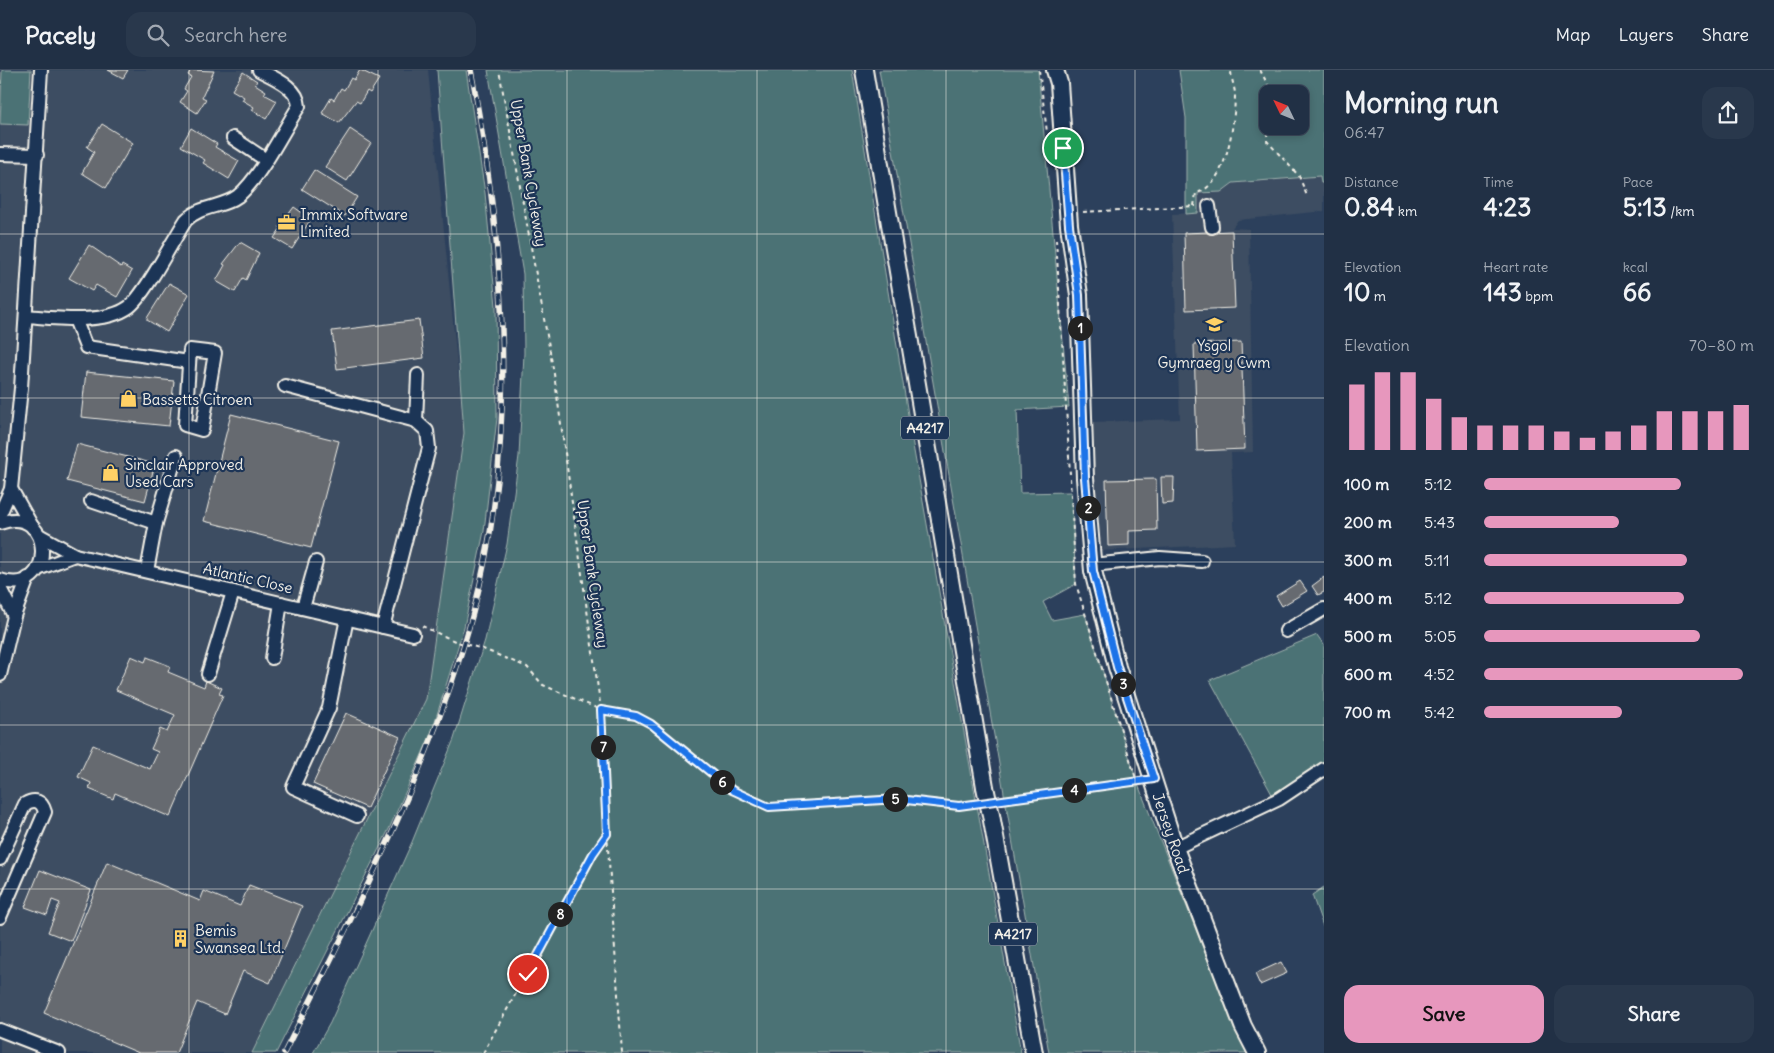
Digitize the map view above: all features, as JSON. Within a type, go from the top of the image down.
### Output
[{"type":"main road","name":"A4217","points":[[864,70],[985,787],[995,808],[1034,1053]]},
{"type":"main road","name":"Jersey Road","points":[[1055,70],[1059,83],[1068,213],[1079,295],[1085,478],[1092,565],[1117,667],[1175,848],[1243,1026],[1257,1053]]},
{"type":"street","points":[[0,514],[11,489],[26,316],[41,70]]},
{"type":"street","points":[[26,316],[75,319],[120,312],[130,307],[141,294],[186,220],[194,212],[237,196],[266,160],[299,106],[299,98],[287,86],[259,70]]},
{"type":"street","points":[[233,138],[266,160]]},
{"type":"street","points":[[0,154],[37,155]]},
{"type":"street","points":[[1209,206],[1212,227]]},
{"type":"street","points":[[75,319],[86,347],[189,362]]},
{"type":"street","points":[[190,350],[215,353],[202,430],[185,426],[189,362],[190,350]]},
{"type":"street","points":[[416,421],[418,375]]},
{"type":"street","points":[[285,386],[416,421],[426,431],[429,448],[383,627]]},
{"type":"street","points":[[147,571],[156,523],[176,456]]},
{"type":"street","points":[[11,489],[36,532],[43,552],[38,569]]},
{"type":"street","points":[[90,501],[156,523]]},
{"type":"street","name":"Atlantic Close","points":[[0,523],[19,521],[76,555],[414,634]]},
{"type":"street","points":[[0,580],[15,582],[28,578],[38,569],[76,555]]},
{"type":"street","points":[[1092,565],[1153,559],[1202,561]]},
{"type":"street","points":[[303,608],[316,562]]},
{"type":"street","points":[[0,676],[14,616],[28,578]]},
{"type":"street","points":[[0,588],[14,616]]},
{"type":"street","points":[[208,674],[233,592]]},
{"type":"street","points":[[272,658],[278,634],[281,603]]},
{"type":"street","points":[[1286,631],[1324,609]]},
{"type":"street","points":[[347,618],[329,708],[293,787],[357,816]]},
{"type":"street","points":[[1175,848],[1279,799],[1324,769]]},
{"type":"street","points":[[0,859],[25,804],[32,800],[38,801],[43,806],[45,812],[0,917]]},
{"type":"street","points":[[0,1030],[59,1053]]},
{"type":"path","name":"Upper Bank Cycleway","points":[[499,70],[554,374],[601,710],[607,834],[622,1053]]},
{"type":"path","points":[[1194,206],[1196,193],[1202,192],[1221,172],[1231,134],[1235,91],[1231,70]]},
{"type":"path","points":[[1260,70],[1268,85],[1267,141],[1300,176],[1307,196]]},
{"type":"path","points":[[1068,213],[1209,206]]},
{"type":"path","points":[[414,634],[417,623],[457,642],[483,648],[527,667],[543,685],[601,710],[636,716],[651,724],[732,790],[769,807],[898,799],[959,806],[978,803]]},
{"type":"path","points":[[995,808],[1154,779]]},
{"type":"path","points":[[484,1053],[593,854],[607,834]]},
{"type":"shaded area","points":[[0,70],[428,70],[464,433],[426,699],[252,1053],[0,1053]]},
{"type":"shaded area","name":"Ysgol Gymraeg y Cwm","points":[[1320,176],[1321,183],[1324,183],[1324,211],[1238,220],[1232,228],[1249,229],[1253,452],[1231,453],[1235,544],[1098,551],[1093,422],[1180,419],[1172,214],[1198,213],[1197,193],[1221,192],[1233,183]]},
{"type":"green space","points":[[2,70],[31,70],[28,125],[0,124]]},
{"type":"green space","points":[[437,70],[466,70],[485,193],[496,306],[497,418],[484,531],[464,627],[431,734],[389,829],[276,1053],[252,1053],[426,699],[464,433]]},
{"type":"green space","points":[[488,70],[852,70],[914,451],[1021,1053],[313,1053],[330,1023],[412,842],[454,739],[485,640],[507,544],[519,456],[524,353],[523,274]]},
{"type":"green space","points":[[879,70],[1038,70],[1069,407],[1017,410],[1020,493],[1071,492],[1076,584],[1043,602],[1052,620],[1085,614],[1137,782],[1238,1035],[1248,1053],[1049,1053]]},
{"type":"green space","points":[[1179,70],[1324,70],[1324,183],[1321,183],[1320,176],[1233,183],[1221,192],[1198,193],[1198,213],[1186,214],[1186,118]]},
{"type":"green space","points":[[1317,635],[1324,645],[1324,764],[1274,798],[1210,680]]},
{"type":"green space","points":[[1324,887],[1324,929],[1312,895]]},
{"type":"building","points":[[108,70],[128,70],[123,78]]},
{"type":"building","points":[[191,70],[214,71],[202,97],[206,99],[197,113],[180,102],[187,91],[184,89],[191,77],[188,75]]},
{"type":"building","points":[[360,70],[379,79],[370,93],[367,91],[360,103],[356,101],[339,123],[322,113],[331,98],[334,100],[341,88],[344,90],[351,78],[354,80]]},
{"type":"building","points":[[243,72],[257,81],[255,84],[266,91],[264,94],[277,101],[266,119],[252,110],[254,107],[242,100],[244,97],[232,90]]},
{"type":"building","points":[[102,124],[133,143],[106,188],[82,173],[94,152],[87,147]]},
{"type":"building","points":[[191,128],[217,144],[215,147],[239,161],[229,179],[203,163],[205,160],[181,146]]},
{"type":"building","points":[[350,129],[371,143],[347,181],[325,167]]},
{"type":"building","points":[[314,170],[357,197],[345,216],[302,189]]},
{"type":"building","points":[[294,207],[311,219],[292,249],[274,238],[281,228],[279,227]]},
{"type":"building","points":[[1232,231],[1235,308],[1186,310],[1184,233]]},
{"type":"building","points":[[240,242],[259,253],[246,280],[243,278],[235,292],[216,281],[225,265],[223,264]]},
{"type":"building","points":[[89,245],[121,267],[122,265],[132,271],[117,297],[96,285],[92,291],[69,278]]},
{"type":"building","points":[[169,283],[189,294],[167,332],[147,320],[147,318]]},
{"type":"building","points":[[419,320],[424,358],[337,369],[332,331]]},
{"type":"building","points":[[1241,342],[1245,449],[1197,451],[1194,344]]},
{"type":"building","name":"Bassetts Citroen","points":[[86,372],[174,381],[169,426],[81,417]]},
{"type":"building","points":[[231,414],[339,441],[311,548],[204,521]]},
{"type":"building","name":"Sinclair Approved Used Cars","points":[[77,444],[155,464],[145,501],[67,481]]},
{"type":"building","points":[[1161,477],[1174,477],[1173,503],[1162,504]]},
{"type":"building","points":[[1156,479],[1157,530],[1129,531],[1129,545],[1108,546],[1106,480]]},
{"type":"building","points":[[1324,577],[1324,592],[1318,595],[1312,586]]},
{"type":"building","points":[[1300,581],[1307,591],[1282,606],[1276,596]]},
{"type":"building","points":[[131,656],[145,662],[147,657],[170,666],[168,672],[204,687],[206,681],[222,688],[219,694],[223,695],[170,817],[115,793],[113,799],[89,789],[91,783],[78,777],[93,745],[150,769],[158,752],[151,749],[160,729],[167,732],[175,715],[116,690]]},
{"type":"building","points":[[346,713],[400,737],[367,808],[313,784]]},
{"type":"building","name":"Bemis Swansea Ltd.","points":[[107,862],[200,901],[204,891],[240,906],[249,885],[302,906],[270,983],[243,971],[225,1014],[197,1002],[176,1053],[139,1053],[44,1013]]},
{"type":"building","points":[[40,870],[91,890],[71,941],[48,932],[60,903],[52,900],[47,915],[25,907]]},
{"type":"building","points":[[1281,962],[1287,973],[1260,985],[1255,974]]},
{"type":"railway","points":[[284,1053],[338,946],[414,783],[456,671],[473,613],[488,546],[497,478],[502,410],[502,342],[499,273],[492,205],[483,137],[471,70]]},
{"type":"place","name":"Immix Software Limited","points":[[286,223]]},
{"type":"place","name":"Ysgol Gymraeg y Cwm","points":[[1214,324]]},
{"type":"place","name":"Bassetts Citroen","points":[[128,399]]},
{"type":"place","name":"Sinclair Approved Used Cars","points":[[111,473]]},
{"type":"place","name":"Bemis Swansea Ltd.","points":[[181,939]]},
{"type":"route","points":[[528,974],[593,854],[607,834],[601,710],[636,716],[651,724],[732,790],[769,807],[898,799],[959,806],[1154,779],[1117,667],[1093,571],[1085,478],[1079,295],[1069,225],[1063,148]]}]
